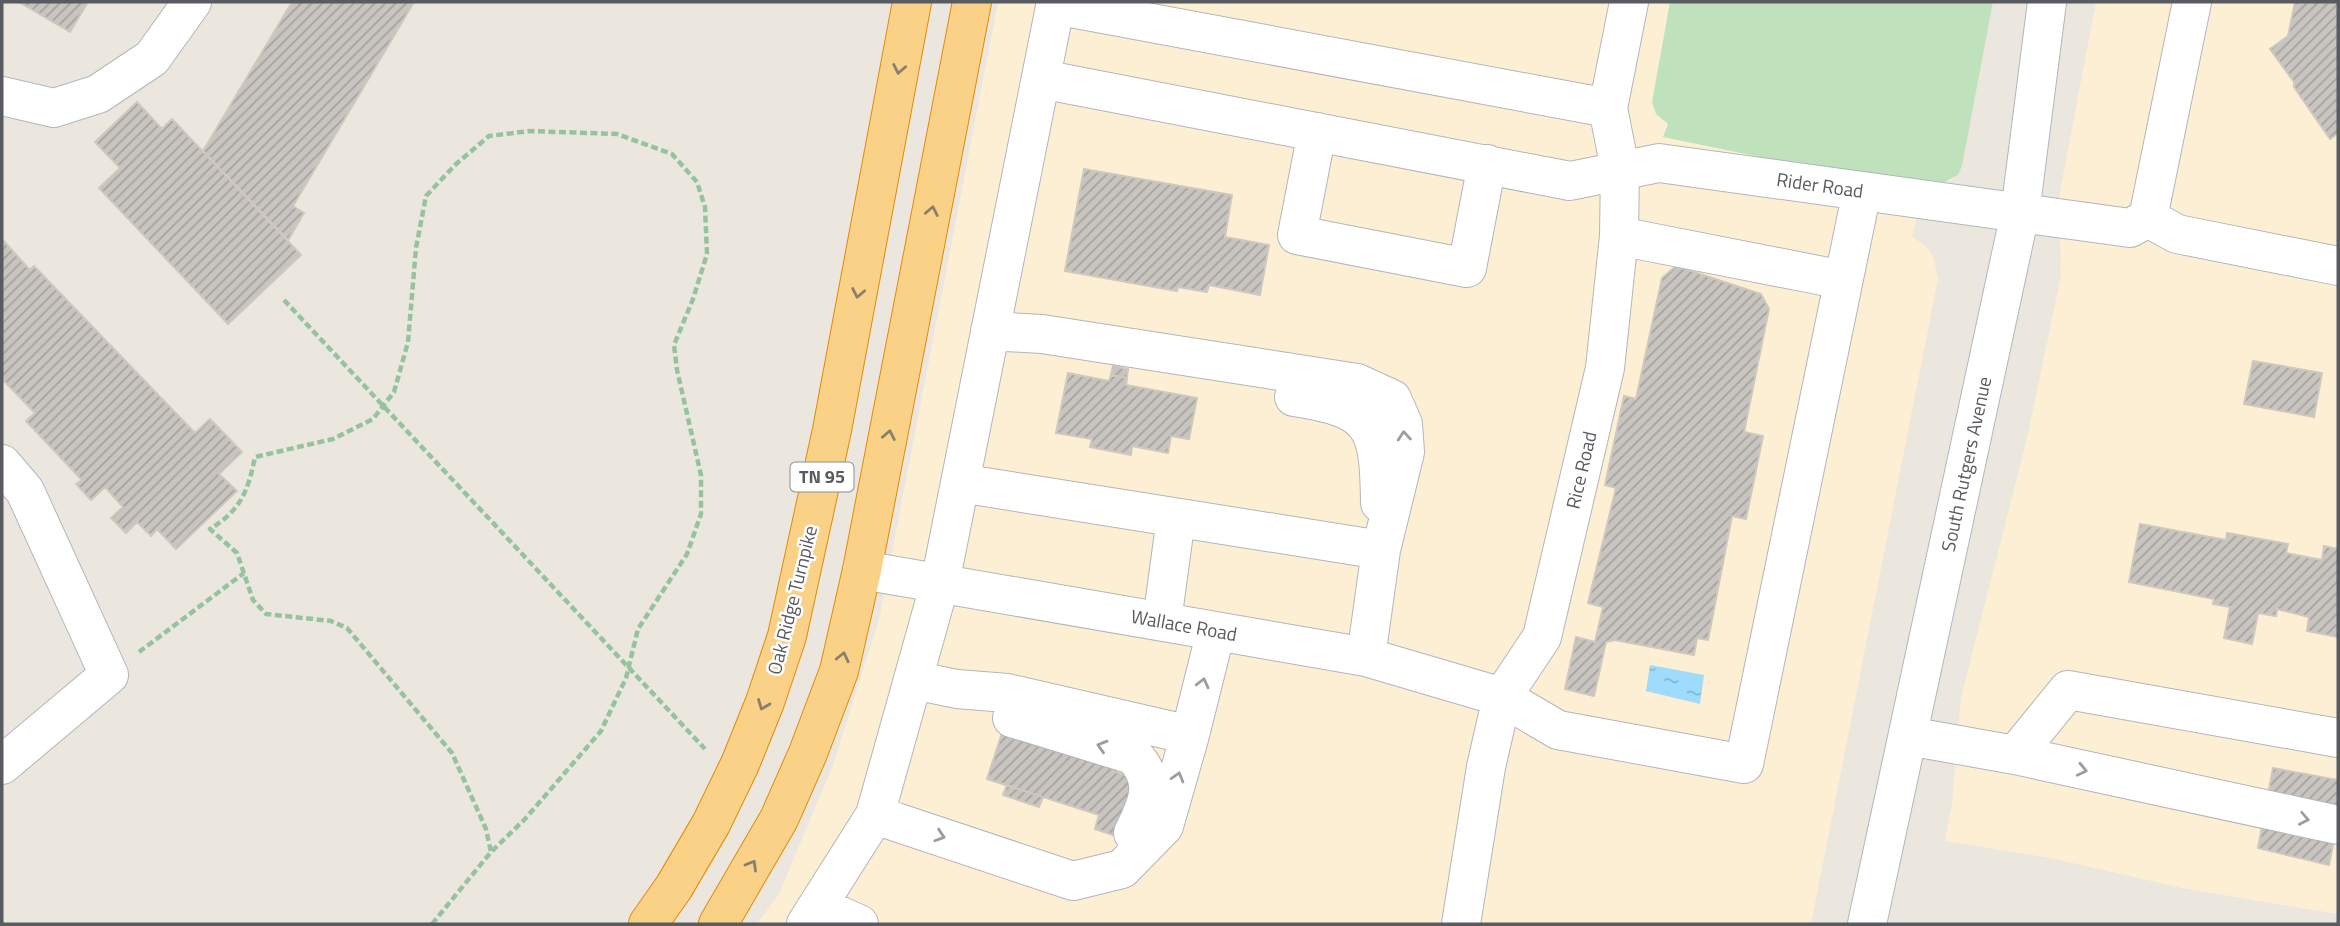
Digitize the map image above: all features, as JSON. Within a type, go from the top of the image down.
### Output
[{"type":"highway","name":"Oak Ridge Turnpike","points":[[648,924],[674,887],[740,764],[787,636],[832,430],[912,2]]},
{"type":"highway","name":"TN 95","points":[[718,924],[779,819],[839,671],[862,570],[972,2]]},
{"type":"street","points":[[2,96],[54,108],[98,94],[152,58],[192,2]]},
{"type":"street","name":"Rice Road","points":[[1461,924],[1486,767],[1502,697],[1542,637],[1605,368],[1619,236],[1620,169],[1608,108],[1629,2]]},
{"type":"street","name":"South Rutgers Avenue","points":[[1867,924],[2020,213],[2047,2]]},
{"type":"street","points":[[2192,2],[2148,218],[2177,234],[2338,265]]},
{"type":"street","points":[[859,924],[812,915],[875,815],[940,583],[1056,4],[1608,108]]},
{"type":"street","name":"Rider Road","points":[[1041,79],[1570,181],[1659,163],[2130,228],[2148,218]]},
{"type":"street","points":[[1317,132],[1297,235],[1467,268],[1487,164]]},
{"type":"street","points":[[1619,236],[1843,280],[1862,191]]},
{"type":"street","name":"Wallace Road","points":[[862,570],[1366,657],[1502,697],[1559,730],[1744,764],[1843,280]]},
{"type":"street","points":[[990,331],[1042,334],[1357,383],[1392,400],[1403,424],[1405,452],[1381,550],[1366,657]]},
{"type":"street","points":[[2,464],[25,491],[109,675],[2,765]]},
{"type":"street","points":[[960,483],[1381,550]]},
{"type":"street","points":[[1162,621],[1177,518]]},
{"type":"street","points":[[875,815],[1073,881],[1122,869],[1164,826],[1216,631]]},
{"type":"street","points":[[913,680],[957,689],[1007,693],[1190,735]]},
{"type":"street","points":[[957,689],[1001,714],[1133,755],[1143,765],[1148,777],[1148,792],[1143,813],[1132,835],[1118,849],[1047,872]]},
{"type":"street","points":[[2015,755],[2068,690],[2338,738]]},
{"type":"street","points":[[1908,736],[2015,755],[2338,825]]},
{"type":"path","points":[[432,924],[491,852],[525,819],[601,731],[628,670],[638,629],[687,554],[701,514],[701,475],[677,370],[674,345],[693,299],[707,254],[705,207],[696,182],[672,154],[617,134],[530,131],[489,136],[456,165],[426,196],[416,248],[408,342],[394,392],[373,419],[333,439],[255,457],[249,489],[228,518],[210,528],[237,553],[253,600],[266,614],[331,621],[347,628],[452,753],[486,829],[491,852]]},
{"type":"path","points":[[284,300],[382,408],[708,752]]},
{"type":"path","points":[[109,675],[244,573]]},
{"type":"shaded area","points":[[998,2],[1993,2],[1962,166],[1952,180],[1924,187],[1912,237],[1926,246],[1933,256],[1938,279],[1811,924],[757,924],[779,894],[833,765],[879,620]]},
{"type":"shaded area","points":[[2096,2],[2338,2],[2338,914],[2182,888],[2051,858],[1945,841],[1952,804],[1961,698],[2028,434],[2061,275],[2059,197]]},
{"type":"green space","points":[[1670,2],[1993,2],[1962,166],[1958,175],[1941,184],[1829,171],[1663,137],[1668,124],[1656,114],[1652,102]]},
{"type":"water","points":[[1650,665],[1704,675],[1700,704],[1646,691]]},
{"type":"building","points":[[19,2],[88,2],[70,32]]},
{"type":"building","points":[[292,2],[414,2],[293,206],[304,213],[288,240],[203,151]]},
{"type":"building","points":[[2295,2],[2338,2],[2338,133],[2330,139],[2270,49],[2288,36]]},
{"type":"building","points":[[137,102],[162,129],[172,119],[301,255],[228,324],[99,188],[120,168],[95,142]]},
{"type":"building","points":[[1084,169],[1232,195],[1225,237],[1269,245],[1260,295],[1209,285],[1207,292],[1178,287],[1177,291],[1065,271]]},
{"type":"building","points":[[2,239],[30,270],[34,266],[195,433],[210,419],[242,452],[219,474],[237,491],[176,549],[157,529],[151,536],[137,522],[126,533],[111,518],[123,507],[105,487],[91,500],[76,484],[82,480],[26,421],[35,413],[2,379]]},
{"type":"building","points":[[1676,266],[1761,294],[1769,309],[1744,432],[1763,436],[1746,519],[1732,516],[1708,640],[1697,638],[1694,655],[1615,640],[1606,642],[1594,696],[1565,689],[1576,637],[1595,642],[1603,607],[1588,603],[1616,488],[1605,485],[1624,396],[1636,399],[1662,278]]},
{"type":"building","points":[[2253,361],[2322,373],[2314,417],[2244,404]]},
{"type":"building","points":[[1113,366],[1128,369],[1127,378],[1111,375]]},
{"type":"building","points":[[1068,373],[1109,381],[1111,375],[1127,378],[1126,385],[1197,398],[1189,439],[1171,436],[1168,453],[1132,446],[1131,455],[1090,447],[1092,439],[1056,433]]},
{"type":"building","points":[[2140,524],[2226,540],[2227,533],[2288,544],[2286,553],[2322,560],[2324,546],[2338,549],[2338,637],[2307,631],[2309,617],[2277,609],[2276,616],[2258,613],[2252,644],[2224,638],[2230,607],[2213,604],[2214,599],[2129,582]]},
{"type":"building","points":[[1003,730],[1119,765],[1116,772],[1138,779],[1119,837],[1095,829],[1099,815],[987,779]]},
{"type":"building","points":[[2273,768],[2338,780],[2338,820],[2329,865],[2258,848]]},
{"type":"building","points":[[1007,785],[1043,797],[1039,807],[1003,795]]}]
